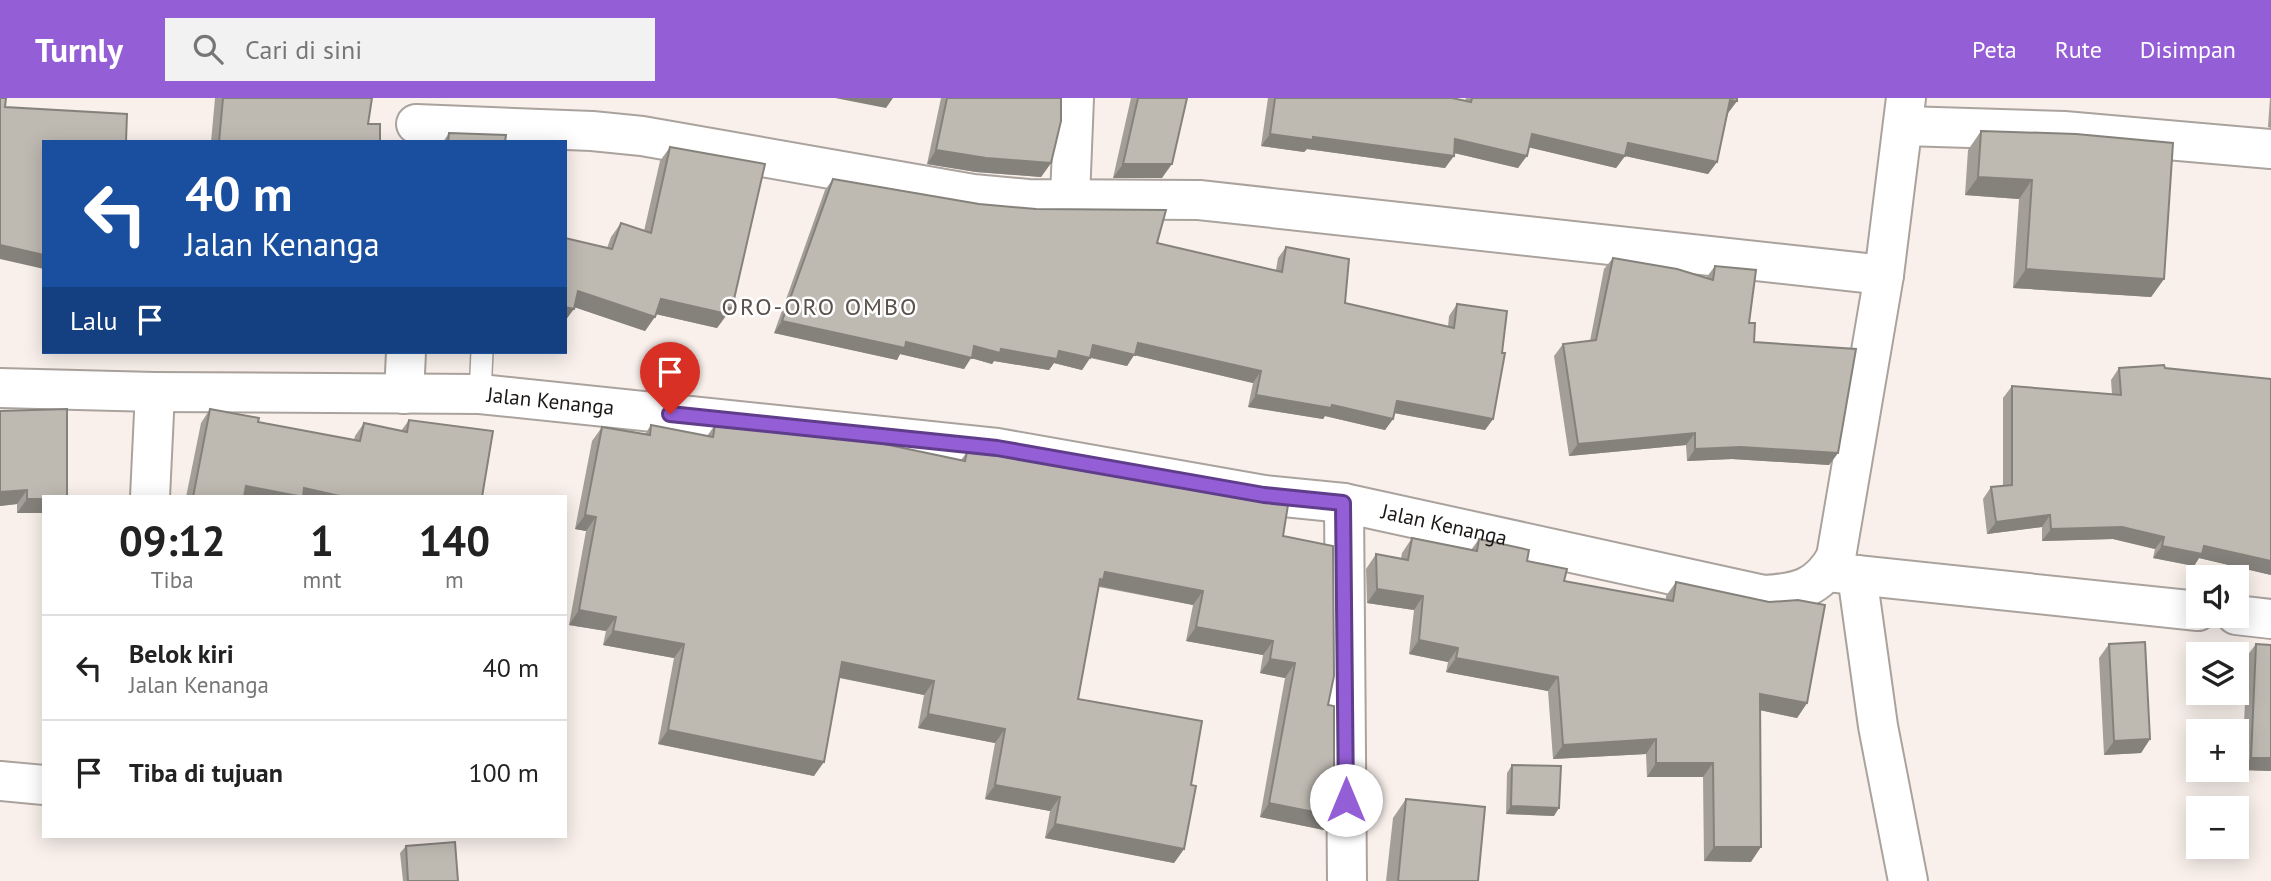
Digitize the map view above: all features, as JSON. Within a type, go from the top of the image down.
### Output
[{"type":"street","points":[[1070,198],[1074,98]]},
{"type":"street","points":[[1908,881],[1878,726],[1836,556],[1884,275],[1905,112],[2064,131],[2271,149]]},
{"type":"street","points":[[415,121],[642,136],[973,194],[1028,199],[1199,200],[1884,275]]},
{"type":"street","points":[[404,394],[406,354]]},
{"type":"street","name":"Jalan Kenanga","points":[[0,388],[480,394],[997,448],[1264,495],[1343,503],[1764,595],[1800,590],[1842,573]]},
{"type":"street","points":[[150,495],[155,392]]},
{"type":"street","points":[[1343,503],[1347,881]]},
{"type":"street","points":[[1842,573],[2186,610]]},
{"type":"street","points":[[2249,616],[2271,619]]},
{"type":"street","points":[[0,781],[42,785]]},
{"type":"lane","points":[[480,394],[482,354]]},
{"type":"building","points":[[0,98],[6,98],[5,107],[127,114],[126,140],[42,140],[42,255],[0,245]]},
{"type":"building","points":[[223,98],[372,98],[368,124],[380,124],[380,140],[219,140]]},
{"type":"building","points":[[947,98],[1061,98],[1061,121],[1051,163],[986,158],[936,150]]},
{"type":"building","points":[[1138,98],[1187,98],[1172,164],[1123,164]]},
{"type":"building","points":[[1275,98],[1452,98],[1471,102],[1472,98],[1737,98],[1737,101],[1730,100],[1717,162],[1628,143],[1625,156],[1532,134],[1527,156],[1455,139],[1454,156],[1313,137],[1313,140],[1270,134]]},
{"type":"building","points":[[1981,131],[2076,134],[2173,143],[2164,279],[2026,269],[2032,180],[1978,177]]},
{"type":"building","points":[[449,133],[506,135],[505,140],[448,140]]},
{"type":"building","points":[[670,147],[765,164],[732,308],[728,308],[727,314],[661,299],[655,317],[578,291],[574,309],[567,307],[567,238],[612,249],[621,223],[651,233]]},
{"type":"building","points":[[833,179],[979,204],[1036,209],[1166,210],[1157,243],[1282,272],[1286,247],[1349,259],[1345,303],[1454,328],[1457,304],[1507,311],[1502,353],[1505,353],[1493,419],[1397,401],[1393,419],[1332,405],[1331,408],[1256,395],[1261,371],[1138,343],[1135,355],[1093,345],[1090,358],[1059,351],[1057,359],[1001,349],[1000,353],[974,346],[972,358],[906,342],[905,348],[782,321]]},
{"type":"building","points":[[1613,258],[1677,269],[1713,280],[1715,266],[1756,270],[1749,323],[1755,323],[1754,342],[1856,349],[1838,453],[1741,447],[1695,449],[1695,433],[1578,444],[1563,344],[1596,340]]},
{"type":"building","points":[[2164,365],[2165,368],[2271,379],[2271,561],[2204,546],[2202,554],[2162,546],[2164,537],[2122,527],[2051,529],[2050,515],[1996,522],[1991,487],[2012,485],[2012,386],[2121,395],[2119,368]]},
{"type":"building","points":[[67,409],[67,495],[42,495],[42,499],[27,499],[27,490],[0,492],[0,411]]},
{"type":"building","points":[[210,409],[259,418],[258,422],[360,441],[364,423],[407,432],[409,420],[493,431],[482,495],[335,495],[304,488],[303,495],[293,495],[246,486],[244,495],[193,495]]},
{"type":"building","points":[[651,425],[713,437],[715,425],[870,441],[965,461],[967,452],[1004,455],[1288,505],[1283,536],[1333,546],[1334,676],[1328,705],[1334,706],[1334,816],[1269,803],[1295,663],[1270,659],[1273,641],[1196,627],[1203,591],[1105,572],[1103,580],[1100,579],[1078,699],[1202,721],[1191,785],[1196,786],[1184,849],[1055,824],[1060,797],[995,785],[1005,729],[928,714],[934,681],[842,662],[824,762],[668,730],[684,644],[613,631],[616,617],[579,610],[596,517],[585,515],[602,427],[650,435]]},
{"type":"building","points":[[1412,538],[1477,551],[1479,539],[1529,550],[1527,561],[1567,569],[1564,581],[1673,601],[1676,582],[1769,602],[1798,600],[1825,605],[1807,703],[1760,694],[1761,847],[1714,847],[1713,763],[1656,763],[1656,739],[1563,745],[1558,677],[1456,658],[1458,648],[1419,640],[1423,596],[1377,589],[1376,554],[1408,560]]},
{"type":"building","points":[[2145,642],[2150,739],[2114,741],[2109,644]]},
{"type":"building","points":[[2256,644],[2271,645],[2271,758],[2251,758]]},
{"type":"building","points":[[1512,765],[1561,766],[1559,808],[1511,806]]},
{"type":"building","points":[[1406,799],[1485,807],[1478,881],[1398,881]]},
{"type":"building","points":[[455,842],[458,881],[408,881],[406,846]]},
{"type":"district","name":"ORO-ORO OMBO","points":[[820,307]]},
{"type":"route","points":[[670,414],[997,448],[1264,495],[1343,503],[1346,800]]}]
